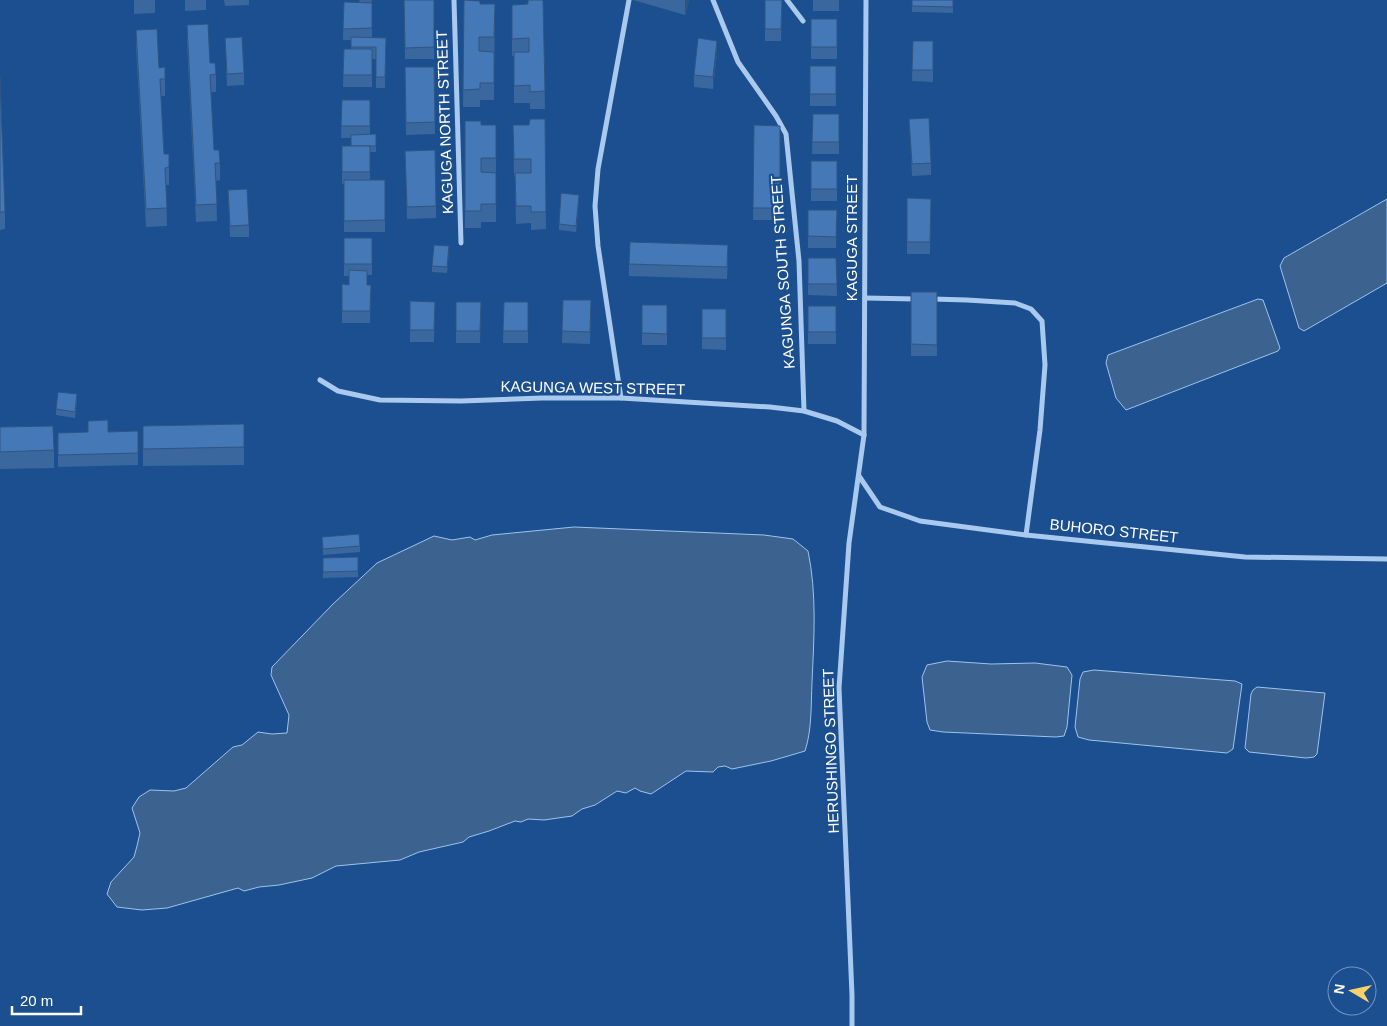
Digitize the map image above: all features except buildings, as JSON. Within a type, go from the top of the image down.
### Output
[{"type":"street","name":"KAGUGA NORTH STREET","points":[[454,0],[461,243]]},
{"type":"street","points":[[621,398],[598,246],[595,206],[598,169],[629,0]]},
{"type":"street","name":"KAGUNGA SOUTH STREET","points":[[713,0],[738,62],[776,116],[786,134],[799,261],[804,411]]},
{"type":"street","points":[[788,0],[803,21]]},
{"type":"street","name":"KAGUGA STREET","points":[[859,476],[864,435],[866,0]]},
{"type":"street","points":[[865,298],[920,299]]},
{"type":"street","points":[[930,299],[1015,303],[1031,309],[1042,321],[1045,365],[1040,430],[1026,535]]},
{"type":"street","name":"KAGUNGA WEST STREET","points":[[320,380],[338,391],[380,400],[462,401],[621,398],[770,407],[804,411],[837,421],[864,435]]},
{"type":"street","name":"BUHORO STREET","points":[[859,476],[880,507],[920,521],[1026,535],[1245,556],[1387,559]]},
{"type":"street","name":"HERUSHINGO STREET","points":[[852,1026],[839,688],[849,542],[859,476]]},
{"type":"water","points":[[1387,199],[1387,283],[1304,331],[1299,328],[1280,266],[1284,258]]},
{"type":"water","points":[[1258,299],[1263,300],[1280,348],[1278,351],[1126,410],[1116,398],[1106,363],[1108,355]]},
{"type":"water","points":[[574,527],[764,535],[793,539],[808,551],[813,583],[814,633],[811,717],[805,751],[771,761],[732,769],[725,766],[718,767],[713,772],[686,771],[651,794],[635,788],[626,793],[617,791],[595,805],[582,809],[572,816],[544,820],[528,819],[521,822],[515,821],[469,837],[463,842],[419,852],[400,860],[336,866],[312,878],[244,891],[238,888],[167,908],[142,910],[117,907],[107,894],[111,882],[134,857],[140,833],[132,808],[139,797],[150,790],[174,791],[186,788],[233,747],[242,745],[258,732],[272,734],[287,733],[289,715],[271,675],[272,667],[333,604],[377,563],[434,536],[452,540],[470,537],[475,540],[492,535]]},
{"type":"water","points":[[947,661],[991,664],[1035,663],[1067,667],[1072,675],[1067,727],[1064,736],[930,730],[927,722],[922,677],[927,665]]},
{"type":"water","points":[[1094,670],[1235,681],[1242,684],[1233,749],[1227,753],[1089,740],[1078,737],[1075,727],[1080,679],[1083,672]]},
{"type":"water","points":[[1257,687],[1325,693],[1317,754],[1314,757],[1306,758],[1249,752],[1245,748],[1251,694]]}]
